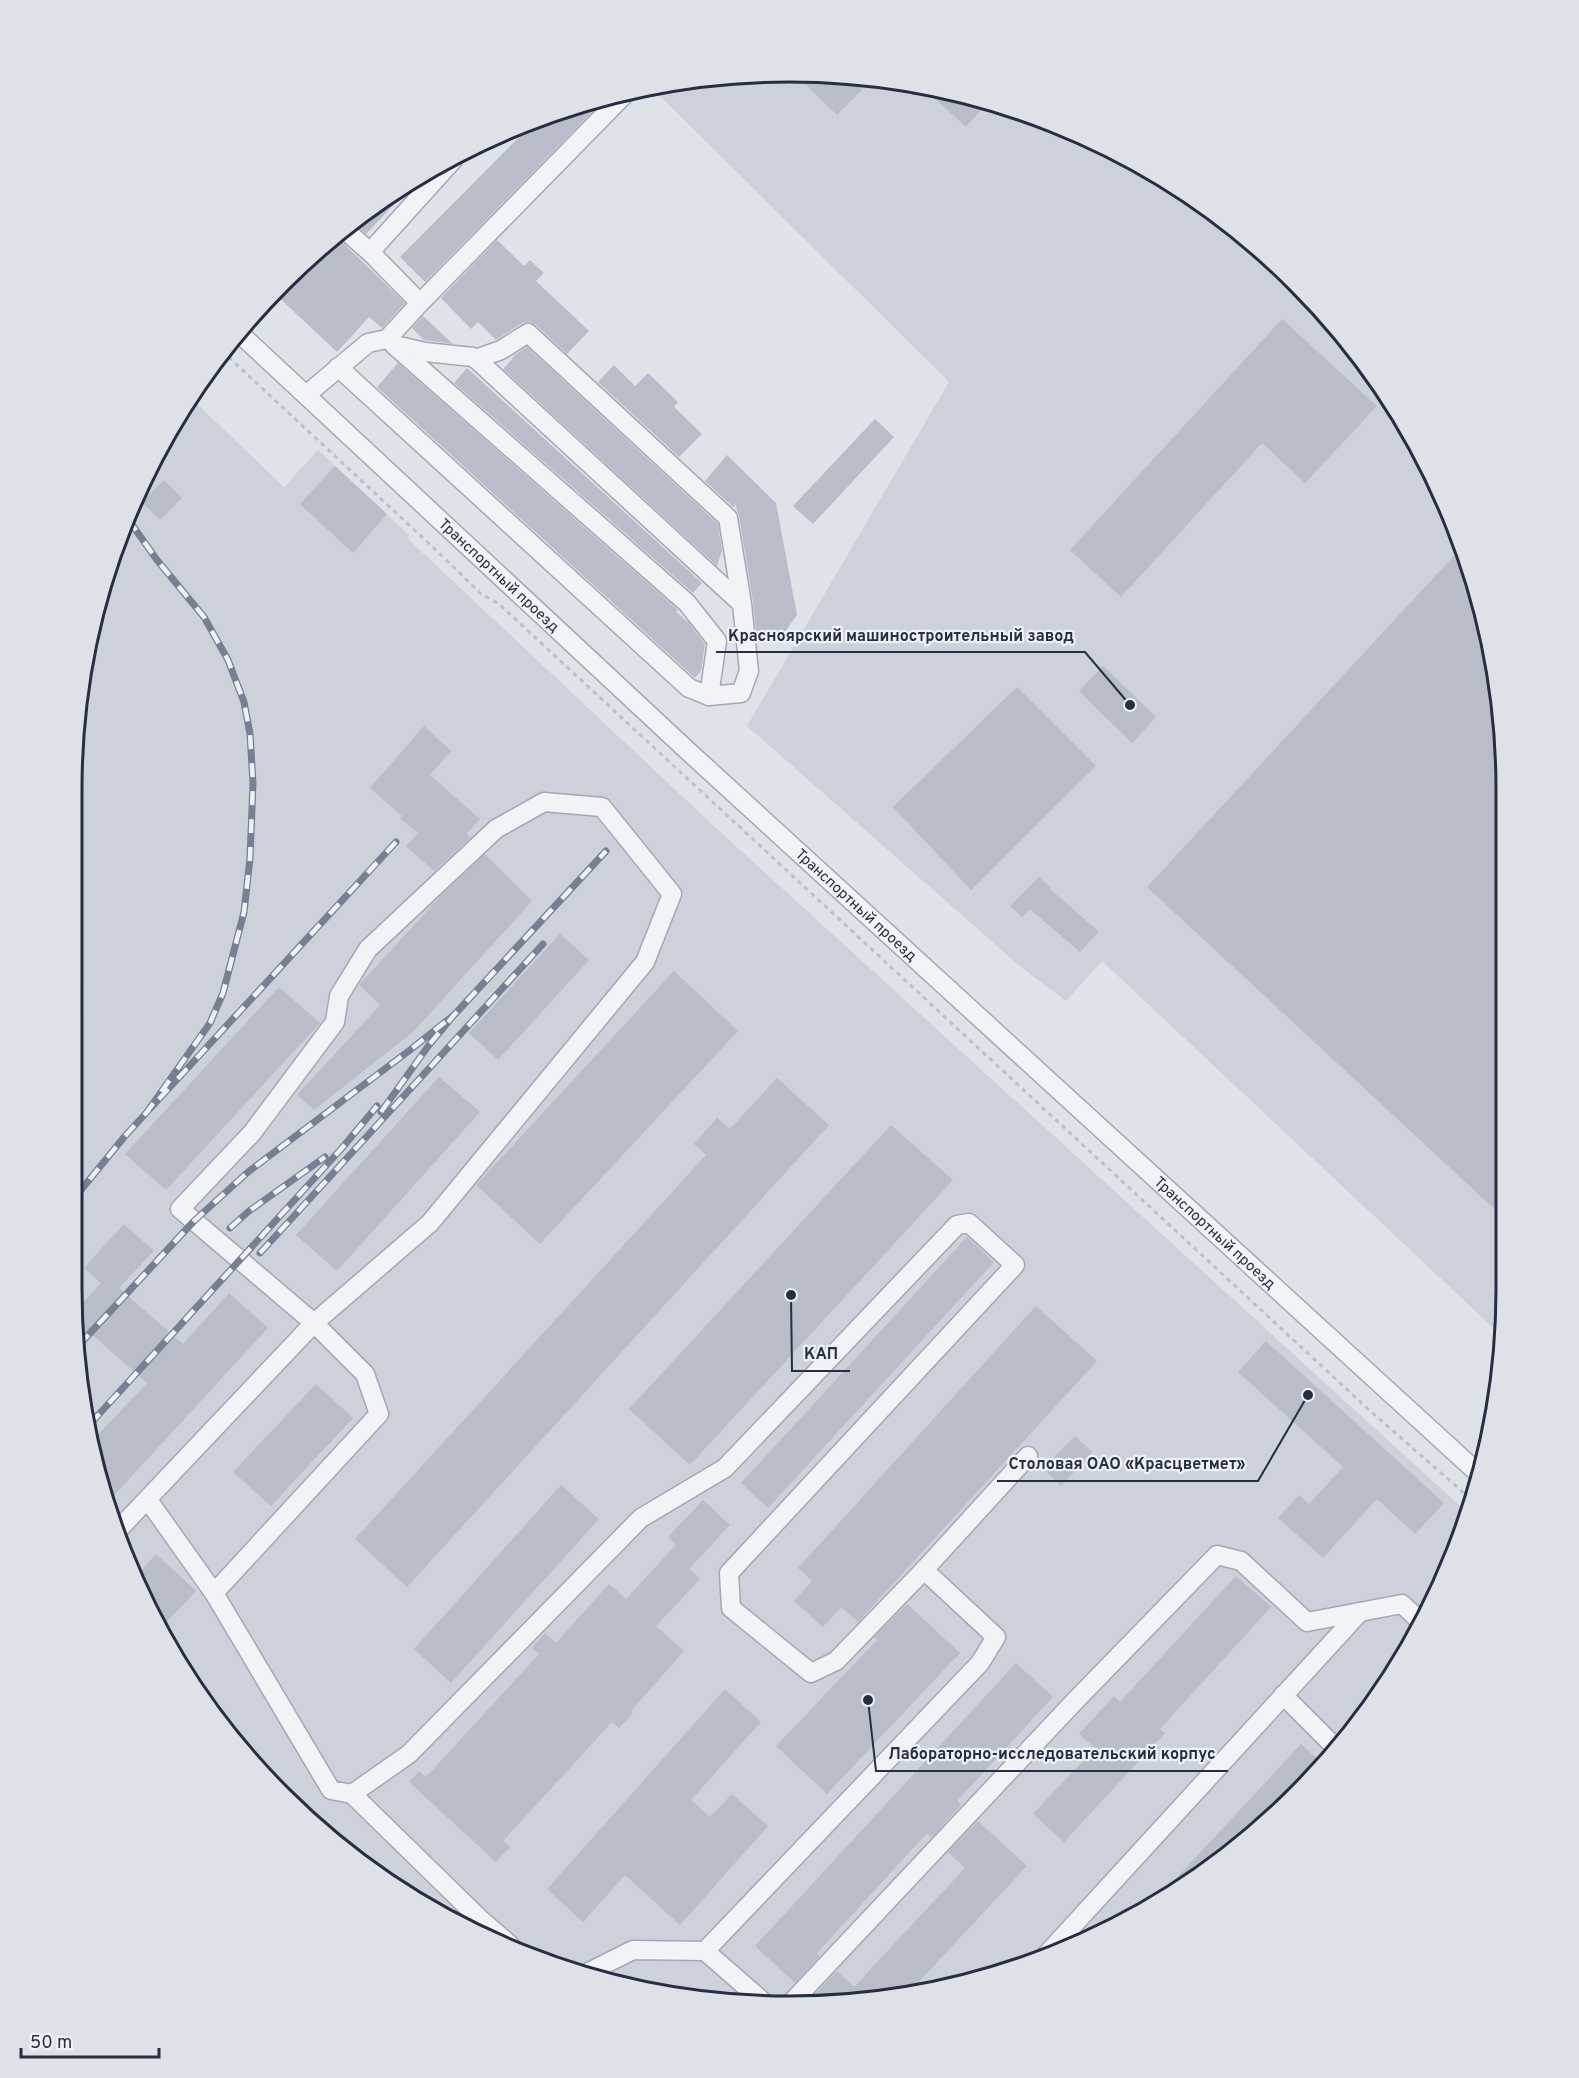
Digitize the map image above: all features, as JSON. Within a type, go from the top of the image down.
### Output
[{"type":"street","points":[[391,342],[420,303],[614,105]]},
{"type":"street","points":[[370,252],[439,175]]},
{"type":"street","points":[[351,235],[420,303]]},
{"type":"street","points":[[338,367],[689,688],[709,696],[741,693],[749,671],[742,604],[728,518],[528,333],[501,350],[476,360]]},
{"type":"street","name":"Транспортный проезд","points":[[245,339],[689,752],[1473,1468]]},
{"type":"street","points":[[391,342],[687,603],[717,641],[709,696]]},
{"type":"street","points":[[306,395],[368,343],[391,342],[425,352],[473,357],[742,604]]},
{"type":"street","points":[[123,1525],[314,1323],[430,1223],[645,962],[672,894],[602,807],[544,802],[496,829],[368,949],[339,996],[334,1022],[252,1133],[180,1209],[314,1323],[365,1374],[379,1414],[213,1593]]},
{"type":"street","points":[[352,1794],[409,1754],[641,1518],[725,1468],[957,1225],[969,1223],[1015,1265],[729,1573],[731,1608],[811,1673],[836,1661],[924,1570],[1028,1456]]},
{"type":"street","points":[[148,1500],[213,1593],[331,1790],[352,1794],[469,1919]]},
{"type":"street","points":[[798,1996],[1075,1701],[1217,1555],[1241,1561],[1307,1622],[1402,1604],[1416,1617]]},
{"type":"street","points":[[705,1951],[981,1663],[996,1637],[924,1570]]},
{"type":"street","points":[[1057,1943],[1360,1612]]},
{"type":"street","points":[[1283,1695],[1331,1743]]},
{"type":"street","points":[[597,1968],[633,1950],[705,1951],[754,1994]]},
{"type":"path","points":[[230,358],[481,594],[499,604],[1368,1409],[1465,1494]]},
{"type":"shaded area","points":[[790,82],[836,84],[927,96],[1017,120],[1060,136],[1143,177],[1220,229],[1256,258],[1321,323],[1377,397],[1402,436],[1443,519],[1472,607],[1483,652],[1490,697],[1495,743],[1496,790],[1495,1329],[1102,961],[1066,1001],[1022,968],[747,726],[949,382],[659,95],[743,84]]},
{"type":"shaded area","points":[[197,404],[284,487],[318,450],[409,535],[408,539],[716,828],[1462,1507],[1443,1559],[1424,1601],[1377,1681],[1321,1755],[1256,1820],[1182,1876],[1102,1923],[1017,1958],[927,1982],[836,1994],[790,1996],[743,1994],[652,1982],[562,1958],[519,1942],[436,1901],[397,1876],[323,1820],[290,1788],[258,1755],[202,1681],[177,1642],[136,1559],[120,1516],[96,1426],[84,1335],[83,1288],[84,743],[96,652],[120,562],[155,477]]},
{"type":"building","points":[[804,83],[858,86],[862,90],[837,115]]},
{"type":"building","points":[[934,98],[981,110],[966,127]]},
{"type":"building","points":[[593,111],[425,282],[400,257],[521,135]]},
{"type":"building","points":[[395,203],[366,234],[360,228]]},
{"type":"building","points":[[497,240],[524,266],[530,260],[544,273],[536,281],[589,331],[567,354],[530,322],[522,323],[496,340],[478,322],[471,329],[441,298]]},
{"type":"building","points":[[342,242],[405,303],[382,328],[369,317],[337,352],[281,299]]},
{"type":"building","points":[[423,316],[453,344],[424,340],[412,328]]},
{"type":"building","points":[[1282,319],[1377,406],[1305,483],[1262,443],[1121,597],[1070,550]]},
{"type":"building","points":[[527,347],[718,524],[722,551],[717,566],[503,369],[513,356]]},
{"type":"building","points":[[398,363],[678,610],[676,612],[688,622],[705,644],[701,671],[695,678],[377,387]]},
{"type":"building","points":[[614,365],[635,386],[648,373],[678,402],[674,407],[702,434],[679,457],[598,382]]},
{"type":"building","points":[[467,368],[702,583],[693,593],[454,383]]},
{"type":"building","points":[[875,419],[894,437],[813,524],[793,506]]},
{"type":"building","points":[[727,455],[776,503],[797,615],[782,636],[757,641],[739,516],[735,504],[734,508],[705,481]]},
{"type":"building","points":[[335,466],[387,514],[353,553],[300,504]]},
{"type":"building","points":[[164,480],[182,498],[160,520],[143,503]]},
{"type":"building","points":[[1456,554],[1483,652],[1495,743],[1496,1210],[1147,887]]},
{"type":"building","points":[[1103,666],[1156,717],[1132,743],[1079,691]]},
{"type":"building","points":[[1017,687],[1096,766],[971,890],[893,807]]},
{"type":"building","points":[[424,726],[451,751],[430,775],[480,819],[466,834],[470,838],[434,871],[406,846],[418,833],[370,788]]},
{"type":"building","points":[[485,854],[532,901],[413,1032],[314,1110],[297,1095],[380,1005],[359,985],[439,898]]},
{"type":"building","points":[[1039,877],[1099,932],[1080,952],[1030,909],[1022,917],[1010,906]]},
{"type":"building","points":[[560,934],[589,960],[498,1060],[469,1033]]},
{"type":"building","points":[[674,971],[738,1031],[540,1244],[476,1185]]},
{"type":"building","points":[[279,987],[320,1023],[166,1190],[125,1154]]},
{"type":"building","points":[[439,1077],[480,1112],[337,1271],[296,1235]]},
{"type":"building","points":[[777,1078],[829,1125],[407,1587],[355,1539],[706,1155],[694,1144],[717,1118],[730,1129]]},
{"type":"building","points":[[891,1125],[953,1180],[690,1465],[629,1409]]},
{"type":"building","points":[[124,1224],[154,1251],[119,1288],[183,1344],[229,1293],[268,1328],[114,1495],[98,1435],[147,1383],[88,1331],[84,1335],[83,1302],[101,1283],[84,1268]]},
{"type":"building","points":[[967,1237],[994,1262],[768,1508],[741,1483]]},
{"type":"building","points":[[1036,1306],[1097,1361],[858,1622],[841,1607],[823,1627],[794,1601],[812,1581],[798,1568]]},
{"type":"building","points":[[1266,1341],[1444,1503],[1415,1534],[1377,1499],[1323,1558],[1278,1518],[1299,1495],[1309,1504],[1343,1467],[1238,1372]]},
{"type":"building","points":[[316,1384],[353,1418],[271,1506],[233,1472]]},
{"type":"building","points":[[1075,1436],[1092,1452],[1061,1486],[1043,1469]]},
{"type":"building","points":[[561,1485],[599,1519],[451,1683],[414,1649]]},
{"type":"building","points":[[703,1500],[730,1525],[689,1569],[700,1579],[656,1626],[684,1651],[619,1728],[612,1722],[503,1841],[510,1847],[496,1862],[409,1782],[419,1771],[426,1777],[539,1654],[532,1648],[545,1633],[556,1643],[609,1584],[626,1599],[676,1545],[668,1537]]},
{"type":"building","points":[[156,1554],[196,1591],[166,1622],[141,1570]]},
{"type":"building","points":[[1236,1576],[1271,1607],[1160,1729],[1165,1733],[1064,1842],[1033,1814],[1095,1748],[1079,1734],[1114,1696],[1120,1702]]},
{"type":"building","points":[[907,1604],[960,1653],[827,1794],[776,1746],[877,1640],[874,1637]]},
{"type":"building","points":[[1016,1663],[1053,1697],[957,1801],[961,1805],[932,1837],[927,1833],[817,1953],[820,1956],[795,1983],[755,1946]]},
{"type":"building","points":[[725,1689],[761,1722],[691,1800],[710,1817],[732,1794],[768,1826],[680,1925],[625,1875],[583,1922],[547,1889]]},
{"type":"building","points":[[1301,1744],[1317,1759],[1256,1820],[1173,1881]]},
{"type":"building","points":[[978,1821],[1027,1866],[917,1984],[814,1995],[837,1971],[854,1987],[965,1868],[948,1852]]},
{"type":"railway","points":[[133,526],[157,560],[204,617],[228,660],[244,702],[250,734],[253,783],[250,858],[244,912],[223,993],[210,1023],[147,1112],[396,842]]},
{"type":"railway","points":[[381,1112],[429,1045],[454,1015],[606,851]]},
{"type":"railway","points":[[260,1253],[543,944]]},
{"type":"railway","points":[[84,1339],[194,1221],[248,1172],[454,1015]]},
{"type":"railway","points":[[95,1419],[342,1148],[377,1106]]},
{"type":"railway","points":[[83,1188],[147,1112]]},
{"type":"railway","points":[[230,1228],[249,1211],[325,1157]]},
{"type":"place","name":"Красноярский машиностроительный завод","points":[[1130,705]]},
{"type":"place","name":"КАП","points":[[791,1295]]},
{"type":"place","name":"Столовая ОАО «Красцветмет»","points":[[1308,1395]]},
{"type":"place","name":"Лабораторно-исследовательский корпус","points":[[868,1700]]}]
